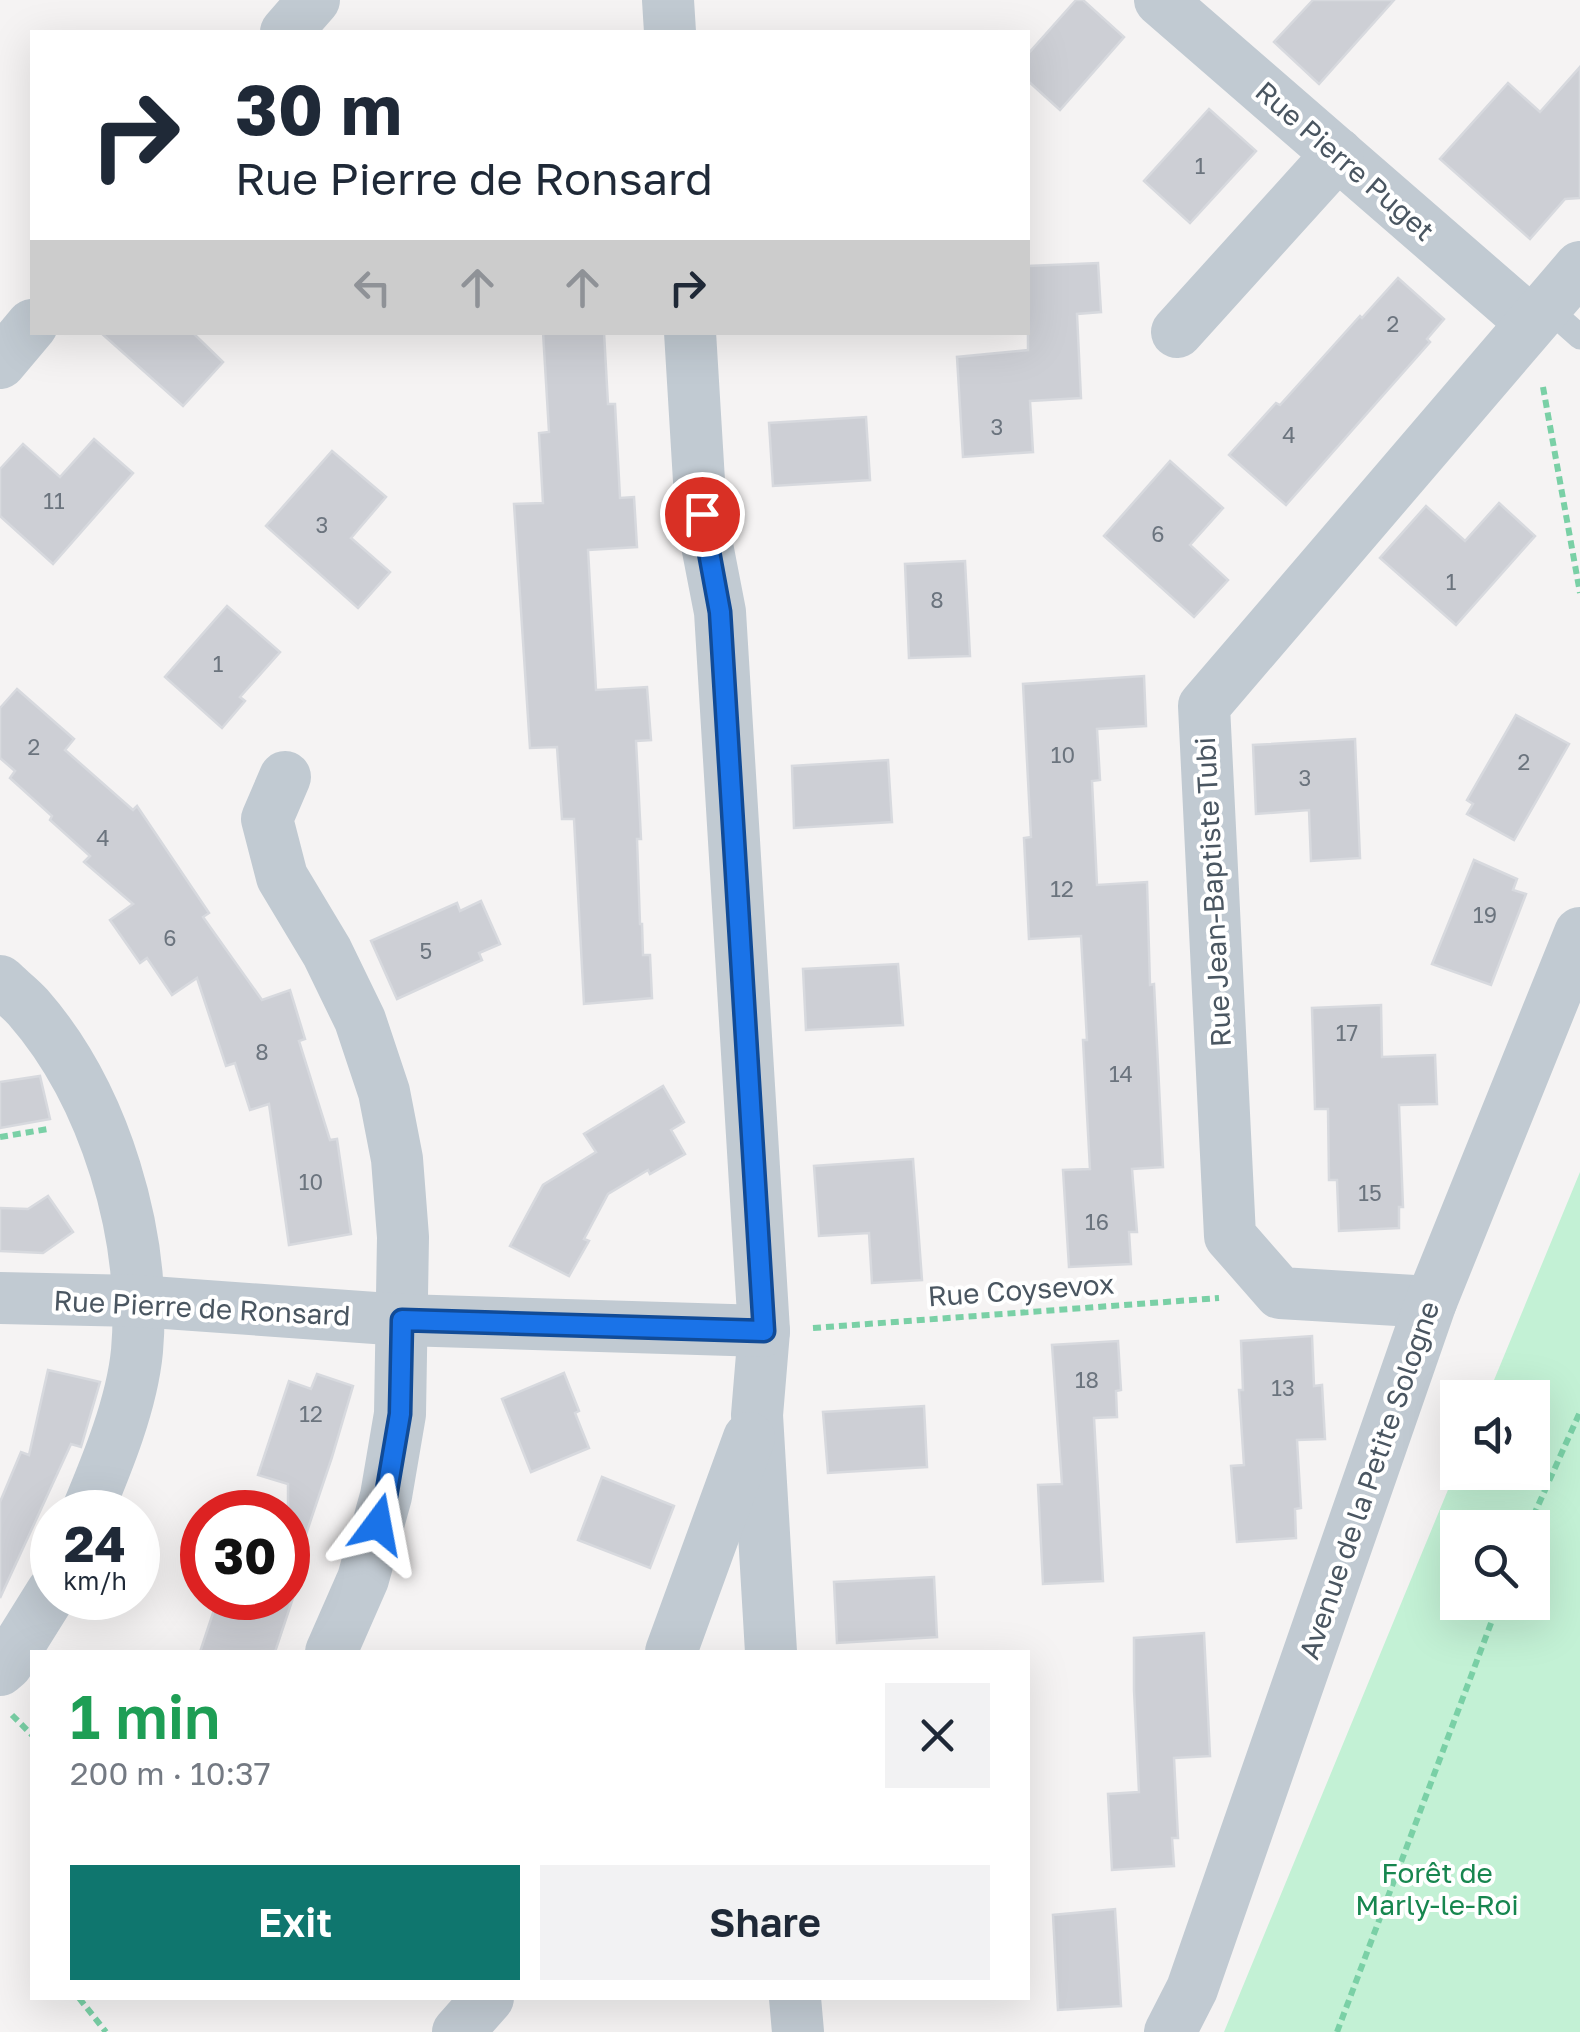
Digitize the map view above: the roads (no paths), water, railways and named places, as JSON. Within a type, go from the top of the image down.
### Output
[{"type":"street","points":[[288,30],[314,0]]},
{"type":"street","points":[[668,0],[670,30]]},
{"type":"street","name":"Rue Pierre Puget","points":[[1160,0],[1338,154],[1552,322]]},
{"type":"street","points":[[1177,332],[1338,154]]},
{"type":"street","name":"Rue Jean-Baptiste Tubi","points":[[1431,1302],[1280,1294],[1230,1236],[1204,706],[1552,322],[1580,267]]},
{"type":"street","points":[[0,362],[30,327]]},
{"type":"street","points":[[690,335],[702,514],[720,612],[764,1331],[757,1415],[771,1650]]},
{"type":"street","points":[[285,777],[267,819],[282,877],[336,969],[360,1020],[384,1092],[397,1159],[403,1237],[400,1414],[386,1496],[362,1580],[332,1650]]},
{"type":"street","name":"Avenue de la Petite Sologne","points":[[1170,2032],[1192,1989],[1431,1302],[1580,933]]},
{"type":"street","points":[[0,981],[28,1006],[72,1068],[98,1120],[134,1253],[137,1354],[120,1427],[95,1490]]},
{"type":"street","name":"Rue Pierre de Ronsard","points":[[0,1298],[136,1301],[402,1320],[764,1331]]},
{"type":"street","points":[[672,1650],[757,1415]]},
{"type":"street","points":[[0,1670],[34,1620]]},
{"type":"street","points":[[458,2032],[486,2000]]},
{"type":"street","points":[[795,2000],[798,2032]]},
{"type":"park label","name":"Forêt de Marly-le-Roi","points":[[1437,1889]]}]
